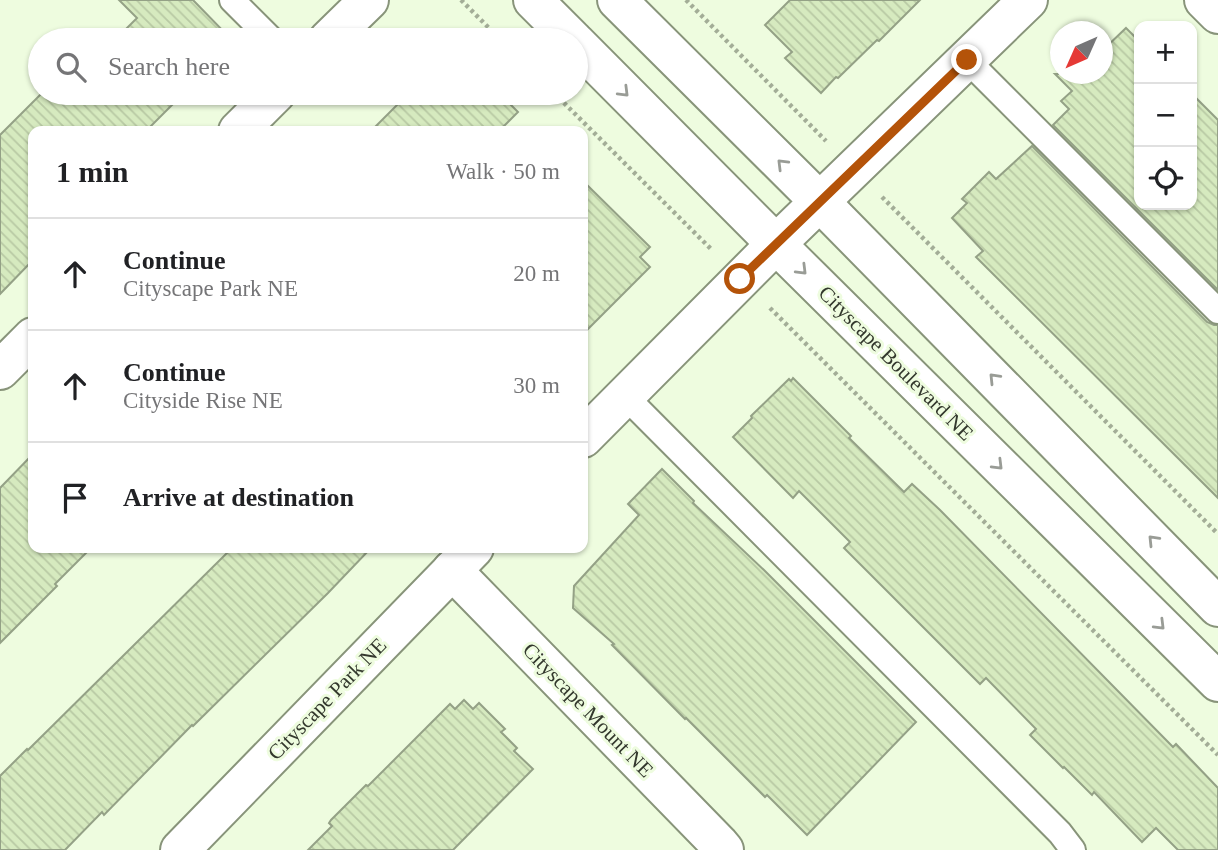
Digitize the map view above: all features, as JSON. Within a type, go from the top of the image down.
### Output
[{"type":"street","points":[[340,28],[369,0]]},
{"type":"street","name":"Cityscape Boulevard NE","points":[[533,0],[560,28]]},
{"type":"street","points":[[617,0],[820,202],[1218,607]]},
{"type":"street","points":[[588,433],[740,279],[1028,0]]},
{"type":"street","points":[[1204,0],[1218,14]]},
{"type":"street","name":"Cityscape Boulevard NE","points":[[588,56],[1218,682]]},
{"type":"street","points":[[243,126],[264,105]]},
{"type":"street","points":[[0,370],[28,342]]},
{"type":"street","name":"Cityscape Park NE","points":[[180,850],[463,559]]},
{"type":"street","name":"Cityscape Mount NE","points":[[463,559],[723,850]]},
{"type":"lane","points":[[232,0],[260,28]]},
{"type":"lane","points":[[967,60],[1218,310]]},
{"type":"lane","points":[[625,396],[1073,850]]},
{"type":"path","points":[[461,0],[490,28]]},
{"type":"path","points":[[686,0],[1218,534]]},
{"type":"path","points":[[566,105],[587,126]]},
{"type":"path","points":[[588,127],[1218,755]]},
{"type":"building","points":[[119,0],[193,0],[220,28],[127,28],[137,18]]},
{"type":"building","points":[[790,0],[920,0],[821,93],[785,58],[792,52],[765,25]]},
{"type":"building","points":[[1126,28],[1134,36],[1134,206],[1053,125],[1069,109],[1061,101],[1072,91],[1065,84],[1113,84],[1113,40]]},
{"type":"building","points":[[1197,99],[1218,120],[1218,290],[1138,210],[1197,210]]},
{"type":"building","points":[[30,105],[172,105],[151,126],[28,126],[28,265],[0,294],[0,135]]},
{"type":"building","points":[[397,105],[511,105],[518,112],[504,126],[376,126]]},
{"type":"building","points":[[1032,146],[1207,322],[1218,325],[1218,498],[976,257],[983,251],[952,218],[967,203],[962,199],[989,172],[996,179]]},
{"type":"building","points":[[588,186],[650,247],[640,257],[650,267],[588,329]]},
{"type":"building","points":[[793,378],[904,492],[912,484],[940,510],[1173,747],[1176,744],[1218,788],[1218,850],[1178,850],[1156,828],[1142,842],[1094,792],[1092,795],[1030,735],[1036,729],[986,678],[980,684],[844,548],[850,542],[799,491],[793,498],[733,437],[751,416]]},
{"type":"building","points":[[28,459],[28,553],[86,553],[0,643],[0,488]]},
{"type":"building","points":[[662,469],[693,503],[916,722],[807,835],[685,719],[612,645],[614,644],[573,608],[574,586],[639,515],[628,504]]},
{"type":"building","points":[[227,553],[366,553],[104,815],[102,812],[65,850],[0,850],[0,776]]},
{"type":"building","points":[[464,700],[473,709],[479,703],[505,729],[501,732],[517,748],[514,751],[533,769],[453,850],[308,850],[332,826],[329,823],[331,820],[450,704],[455,709]]},
{"type":"route","points":[[740,279],[967,60]]}]
